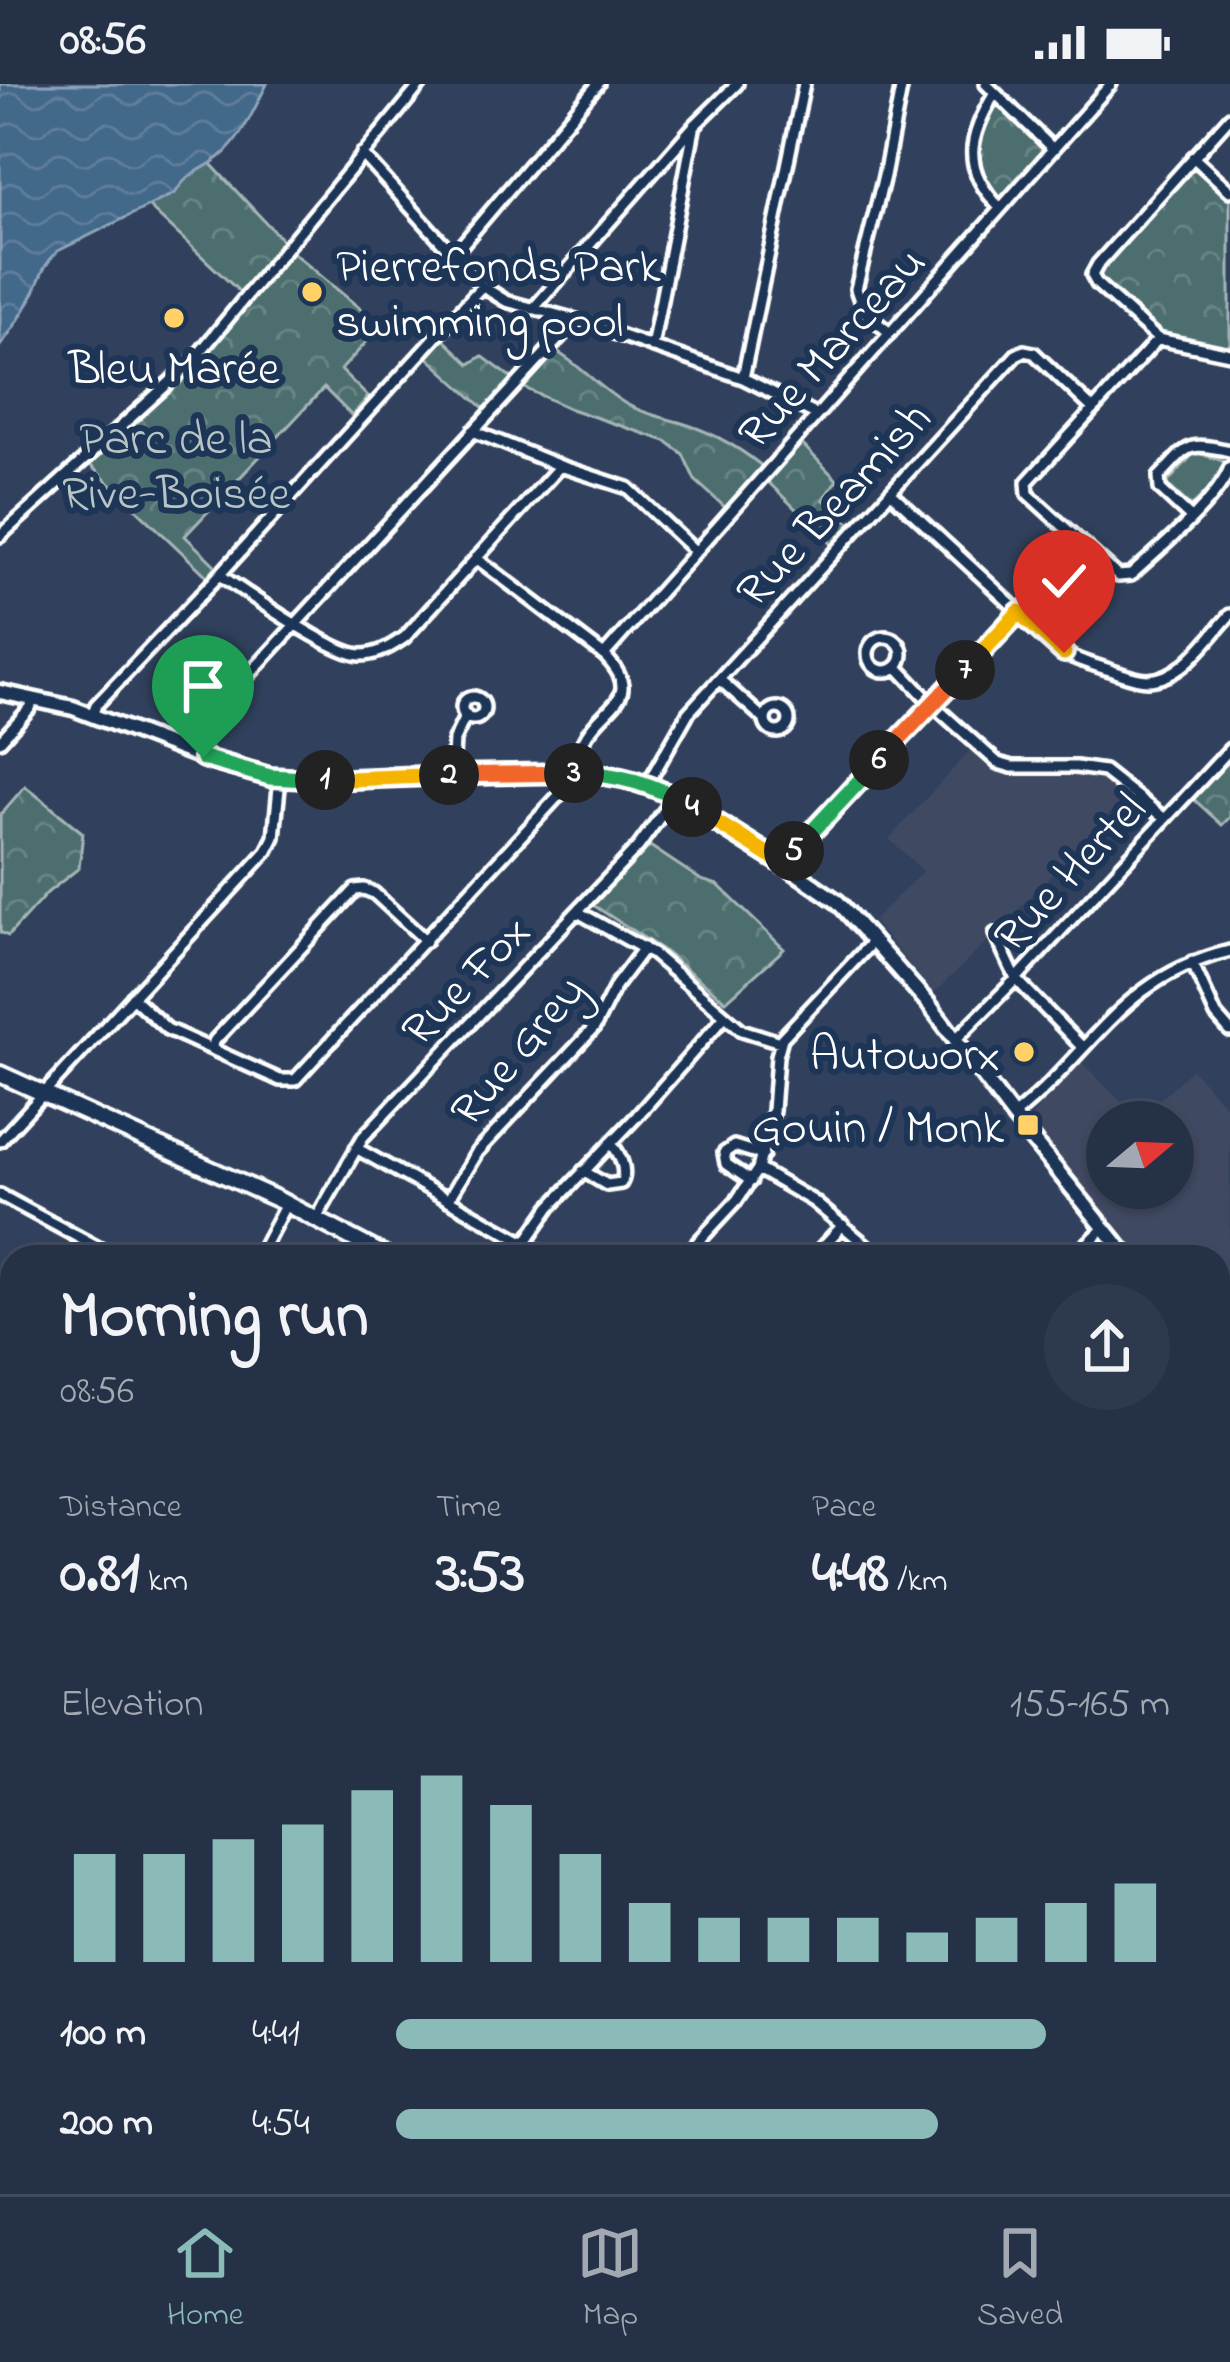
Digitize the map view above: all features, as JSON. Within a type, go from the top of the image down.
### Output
[{"type":"main road","points":[[0,1074],[365,1245]]},
{"type":"street","points":[[0,536],[192,362],[421,84]]},
{"type":"street","points":[[454,254],[598,84]]},
{"type":"street","points":[[533,308],[694,125],[737,84]]},
{"type":"street","points":[[743,378],[804,84]]},
{"type":"street","points":[[890,333],[864,312],[856,289],[902,84]]},
{"type":"street","points":[[986,84],[1053,149]]},
{"type":"street","name":"Rue Marceau","points":[[604,656],[1111,84]]},
{"type":"street","points":[[995,93],[977,122],[972,155],[982,190],[1000,208]]},
{"type":"street","points":[[1230,117],[1092,275],[1158,338],[1230,354]]},
{"type":"street","points":[[652,347],[694,125]]},
{"type":"street","points":[[362,154],[482,286],[506,301],[743,378],[817,415]]},
{"type":"street","points":[[1193,157],[1230,191]]},
{"type":"street","points":[[92,715],[482,286]]},
{"type":"street","points":[[183,750],[576,320]]},
{"type":"street","points":[[1158,338],[1027,482],[1028,494],[1118,577],[1125,577],[1191,518],[1226,481],[1230,467]]},
{"type":"street","name":"Rue Beamish","points":[[647,785],[688,713],[1016,355],[1034,353],[1093,409]]},
{"type":"street","points":[[473,430],[628,488],[696,552]]},
{"type":"street","points":[[1191,518],[1160,488],[1159,477],[1189,447],[1198,444],[1230,451]]},
{"type":"street","points":[[220,575],[346,652],[364,656],[383,651],[405,637],[560,466]]},
{"type":"street","points":[[890,492],[1076,660],[1155,680],[1173,674],[1230,615]]},
{"type":"street","points":[[783,864],[1083,545]]},
{"type":"street","points":[[476,558],[604,656],[620,676],[620,695],[586,736],[575,773]]},
{"type":"street","points":[[897,667],[998,763],[1104,771],[1165,819]]},
{"type":"street","points":[[719,679],[765,720]]},
{"type":"street","points":[[0,692],[92,715],[234,769],[280,778],[575,773],[619,777],[675,796],[838,902],[956,1040],[1117,1245]]},
{"type":"street","points":[[0,741],[34,699]]},
{"type":"street","points":[[452,775],[454,740],[466,715]]},
{"type":"street","name":"Rue Hertel","points":[[956,1040],[1230,749]]},
{"type":"street","points":[[0,1141],[267,850],[274,837],[280,778]]},
{"type":"street","points":[[132,997],[167,1029],[284,1082],[295,1080],[560,794]]},
{"type":"street","name":"Rue Fox","points":[[316,1219],[356,1148],[651,833],[675,796]]},
{"type":"street","points":[[211,1048],[355,890],[374,892],[426,941]]},
{"type":"street","points":[[578,912],[644,949],[746,1032],[780,1042]]},
{"type":"street","points":[[995,934],[1016,979],[1082,1047]]},
{"type":"street","points":[[695,1245],[758,1169],[773,1111],[780,1042],[787,1030],[874,940]]},
{"type":"street","name":"Rue Grey","points":[[448,1200],[474,1155],[594,1028],[614,988],[644,949]]},
{"type":"street","points":[[1013,1116],[1133,996],[1168,973],[1230,951]]},
{"type":"street","points":[[1192,962],[1216,1015],[1230,1031]]},
{"type":"street","points":[[525,1243],[543,1216],[724,1017]]},
{"type":"street","points":[[583,1171],[603,1184],[620,1184],[624,1168],[611,1143]]},
{"type":"street","points":[[751,1181],[726,1164],[724,1153],[734,1146],[763,1155]]},
{"type":"street","points":[[356,1148],[529,1245]]},
{"type":"street","points":[[758,1169],[793,1188],[866,1245]]},
{"type":"street","points":[[0,1195],[93,1245]]},
{"type":"street","points":[[264,1245],[286,1204]]},
{"type":"street","points":[[824,1245],[843,1225]]},
{"type":"street","points":[[1086,1245],[1103,1229]]},
{"type":"shaded area","points":[[976,744],[998,763],[1104,771],[1131,791],[934,993],[873,921],[923,871],[889,839]]},
{"type":"shaded area","points":[[1081,1062],[1121,1101],[1086,1101],[1086,1191],[1028,1120]]},
{"type":"shaded area","points":[[1192,1069],[1230,1111],[1229,1245],[1130,1245],[1101,1209],[1194,1209],[1194,1101],[1158,1101]]},
{"type":"green space","points":[[997,95],[1053,149],[1000,208],[982,190],[972,139]]},
{"type":"green space","points":[[1193,157],[1230,191],[1230,354],[1158,339],[1092,275]]},
{"type":"green space","name":"Parc de la Rive-Boisée","points":[[210,163],[285,243],[241,293],[147,205],[175,193],[185,178]]},
{"type":"green space","name":"Parc de la Rive-Boisée","points":[[292,252],[381,326],[341,370],[368,397],[352,416],[324,388],[185,536],[216,566],[207,576],[89,464],[194,369]]},
{"type":"green space","points":[[440,336],[470,364],[482,356],[516,381],[488,412],[424,354]]},
{"type":"green space","points":[[552,349],[626,404],[710,433],[768,471],[729,511],[695,480],[683,454],[666,441],[571,409],[518,385]]},
{"type":"green space","points":[[798,440],[837,480],[823,499],[857,529],[838,550],[764,478]]},
{"type":"green space","points":[[1195,452],[1226,462],[1218,481],[1191,506],[1168,482]]},
{"type":"green space","points":[[1230,753],[1230,817],[1222,825],[1188,794]]},
{"type":"green space","points":[[25,786],[83,833],[79,868],[48,892],[8,936],[0,932],[0,815]]},
{"type":"green space","points":[[650,846],[701,880],[718,885],[784,949],[726,1001],[661,949],[593,905]]},
{"type":"water","points":[[0,84],[267,84],[235,142],[175,193],[58,251],[0,346]]},
{"type":"place","name":"Pierrefonds Park swimming pool","points":[[312,292]]},
{"type":"place","name":"Bleu Marée","points":[[174,318]]},
{"type":"place","name":"Autoworx","points":[[1024,1052]]},
{"type":"place","name":"Gouin / Monk","points":[[1028,1125]]},
{"type":"route","points":[[203,758],[234,769],[302,780],[551,772],[619,777],[675,796],[783,864],[1019,612],[1064,653]]}]
